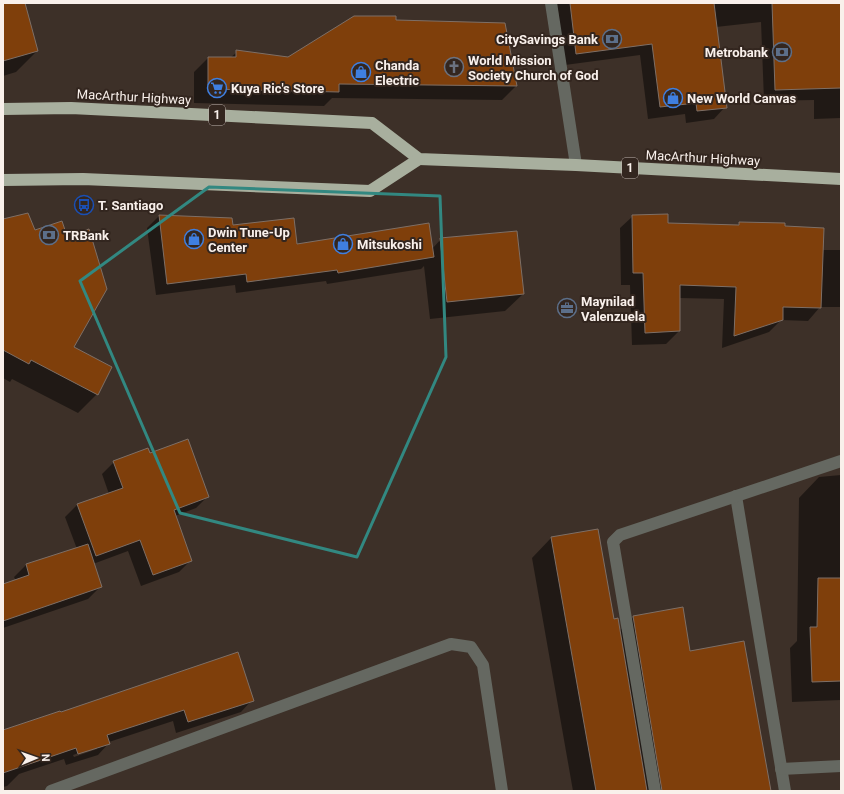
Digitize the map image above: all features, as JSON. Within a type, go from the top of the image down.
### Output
[{"type":"highway","name":"MacArthur Highway","points":[[3,109],[71,108],[372,123],[419,159],[576,165],[841,179]]},
{"type":"highway","points":[[3,180],[83,179],[370,191],[419,159]]},
{"type":"street","points":[[551,3],[576,165]]},
{"type":"street","points":[[655,791],[613,542],[620,535],[841,461]]},
{"type":"street","points":[[736,496],[785,791]]},
{"type":"street","points":[[54,791],[451,644],[471,647],[483,665],[502,791]]},
{"type":"street","points":[[781,770],[841,766]]},
{"type":"highlighted area","points":[[209,187],[440,196],[446,357],[357,557],[180,513],[80,281]]},
{"type":"building","points":[[3,3],[25,3],[38,51],[3,61]]},
{"type":"building","points":[[570,3],[714,3],[727,108],[697,111],[696,103],[660,107],[652,44],[576,54]]},
{"type":"building","points":[[772,3],[841,3],[841,88],[775,90]]},
{"type":"building","points":[[354,16],[396,16],[396,20],[505,23],[517,86],[339,84],[339,92],[208,89],[208,57],[236,57],[236,50],[288,57]]},
{"type":"building","points":[[28,213],[35,230],[62,221],[67,236],[89,229],[107,289],[74,347],[112,367],[98,395],[31,360],[29,364],[3,350],[3,219]]},
{"type":"building","points":[[668,214],[668,223],[739,225],[739,222],[785,223],[785,226],[824,228],[821,308],[783,307],[783,320],[734,336],[736,287],[680,285],[680,331],[645,333],[643,273],[633,273],[632,215]]},
{"type":"building","points":[[159,215],[232,218],[233,225],[294,218],[297,244],[429,223],[434,257],[338,273],[337,270],[247,282],[246,274],[167,284]]},
{"type":"building","points":[[517,231],[524,294],[447,302],[440,238]]},
{"type":"building","points":[[188,439],[209,497],[174,510],[192,561],[153,575],[140,540],[96,556],[77,504],[123,488],[113,461],[148,448],[150,453]]},
{"type":"building","points":[[598,529],[614,619],[618,618],[647,791],[596,791],[551,537]]},
{"type":"building","points":[[88,544],[102,587],[3,621],[3,584],[29,575],[26,564]]},
{"type":"building","points":[[818,578],[841,578],[841,681],[812,682],[810,627],[817,627]]},
{"type":"building","points":[[683,607],[690,651],[744,641],[771,791],[662,791],[633,616]]},
{"type":"building","points":[[238,652],[254,701],[188,722],[184,710],[107,735],[110,744],[78,754],[76,748],[3,773],[3,730]]},
{"type":"place","name":"CitySavings Bank","points":[[612,39]]},
{"type":"place","name":"Metrobank","points":[[782,52]]},
{"type":"place","name":"World Mission Society Church of God","points":[[454,67]]},
{"type":"place","name":"Chanda Electric","points":[[361,72]]},
{"type":"place","name":"Kuya Ric's Store","points":[[217,88]]},
{"type":"place","name":"New World Canvas","points":[[673,98]]},
{"type":"place","name":"T. Santiago","points":[[84,205]]},
{"type":"place","name":"TRBank","points":[[49,235]]},
{"type":"place","name":"Dwin Tune-Up Center","points":[[194,239]]},
{"type":"place","name":"Mitsukoshi","points":[[343,244]]},
{"type":"place","name":"Maynilad Valenzuela","points":[[567,308]]}]
